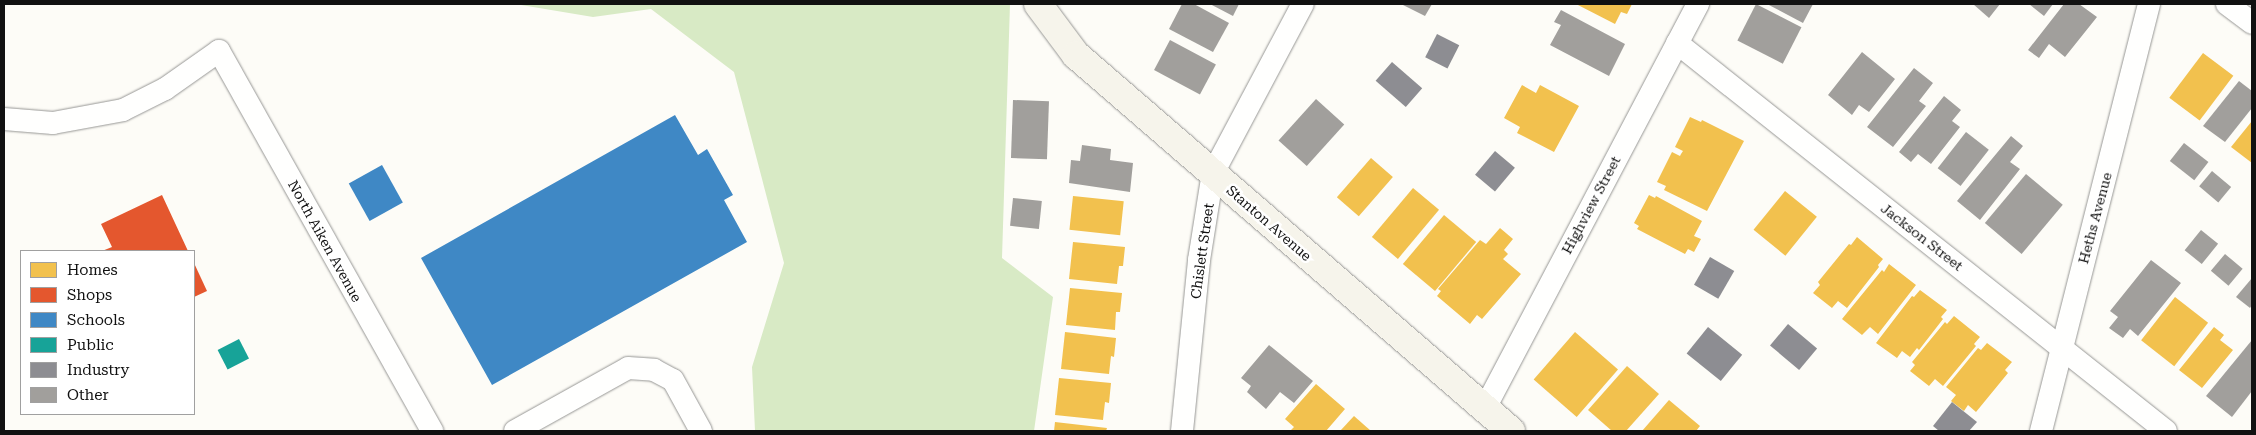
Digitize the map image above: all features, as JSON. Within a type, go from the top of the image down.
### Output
[{"type":"street","name":"Stanton Avenue","points":[[1038,4],[1076,55],[1320,268],[1511,431]]},
{"type":"street","name":"Chislett Street","points":[[1182,431],[1199,260],[1213,173],[1303,4]]},
{"type":"street","name":"Highview Street","points":[[1485,408],[1698,4]]},
{"type":"street","name":"Heths Avenue","points":[[2041,431],[2148,4]]},
{"type":"street","points":[[2227,4],[2252,23]]},
{"type":"street","name":"Jackson Street","points":[[1677,43],[2166,431]]},
{"type":"street","name":"North Aiken Avenue","points":[[4,119],[53,123],[123,110],[165,89],[219,51],[432,431]]},
{"type":"street","points":[[515,431],[628,368],[654,370],[673,380],[702,431]]},
{"type":"green space","points":[[515,4],[1010,4],[1002,258],[1053,297],[1034,431],[755,431],[752,367],[784,263],[734,72],[651,9],[593,17]]},
{"type":"building: Homes","points":[[1576,4],[1632,4],[1627,14],[1621,12],[1615,24]]},
{"type":"building: Homes","points":[[2203,53],[2233,76],[2200,121],[2169,98]]},
{"type":"building: Homes","points":[[1522,85],[1536,93],[1540,85],[1579,106],[1554,152],[1517,133],[1520,127],[1504,118]]},
{"type":"building: Homes","points":[[1690,117],[1701,122],[1702,120],[1744,141],[1707,211],[1664,190],[1666,186],[1657,182],[1672,152],[1680,156],[1683,151],[1675,147]]},
{"type":"building: Homes","points":[[2252,121],[2252,163],[2231,147]]},
{"type":"building: Homes","points":[[1371,158],[1393,177],[1359,216],[1337,197]]},
{"type":"building: Homes","points":[[1413,188],[1439,210],[1398,259],[1372,237]]},
{"type":"building: Homes","points":[[1785,191],[1817,217],[1785,256],[1754,230]]},
{"type":"building: Homes","points":[[1649,195],[1655,198],[1656,196],[1702,221],[1694,236],[1701,239],[1694,252],[1688,249],[1685,254],[1637,229],[1639,226],[1634,223]]},
{"type":"building: Homes","points":[[1073,196],[1124,201],[1120,235],[1069,230]]},
{"type":"building: Homes","points":[[1444,215],[1476,242],[1435,291],[1403,264]]},
{"type":"building: Homes","points":[[1500,228],[1513,239],[1504,250],[1508,254],[1503,259],[1521,274],[1482,319],[1477,315],[1470,324],[1437,296],[1441,291],[1438,289],[1480,240],[1486,244]]},
{"type":"building: Homes","points":[[1857,237],[1883,259],[1878,265],[1879,267],[1847,308],[1838,301],[1832,308],[1813,293],[1820,285],[1818,282]]},
{"type":"building: Homes","points":[[1073,242],[1125,247],[1123,266],[1119,266],[1117,284],[1069,279]]},
{"type":"building: Homes","points":[[1889,264],[1916,285],[1878,334],[1870,327],[1862,335],[1842,319]]},
{"type":"building: Homes","points":[[1070,288],[1122,293],[1120,312],[1116,312],[1115,330],[1066,325]]},
{"type":"building: Homes","points":[[1920,290],[1947,310],[1941,317],[1943,319],[1919,350],[1917,348],[1910,357],[1902,351],[1897,358],[1876,343],[1912,296],[1914,297]]},
{"type":"building: Homes","points":[[2175,297],[2208,323],[2174,366],[2141,340]]},
{"type":"building: Homes","points":[[1954,316],[1980,337],[1974,344],[1976,346],[1943,386],[1935,379],[1929,386],[1910,371],[1915,365],[1912,362],[1945,322],[1947,324]]},
{"type":"building: Homes","points":[[2214,327],[2224,335],[2220,340],[2233,350],[2202,388],[2179,370]]},
{"type":"building: Homes","points":[[1065,332],[1116,338],[1114,357],[1111,356],[1109,374],[1061,369]]},
{"type":"building: Homes","points":[[1575,332],[1618,369],[1577,417],[1534,380]]},
{"type":"building: Homes","points":[[1987,343],[2012,362],[2005,370],[2008,373],[1976,412],[1968,405],[1964,411],[1951,401],[1956,395],[1946,387],[1978,348],[1981,350]]},
{"type":"building: Homes","points":[[1627,366],[1659,394],[1626,431],[1612,431],[1588,410]]},
{"type":"building: Homes","points":[[1059,378],[1111,383],[1109,403],[1105,402],[1103,420],[1055,415]]},
{"type":"building: Homes","points":[[1316,384],[1345,409],[1326,431],[1290,431],[1294,427],[1285,419]]},
{"type":"building: Homes","points":[[1669,400],[1700,426],[1696,431],[1642,431]]},
{"type":"building: Homes","points":[[1354,416],[1371,431],[1340,431]]},
{"type":"building: Homes","points":[[1055,422],[1107,428],[1106,431],[1054,431]]},
{"type":"building: Shops","points":[[162,195],[188,250],[104,250],[112,247],[101,224]]},
{"type":"building: Shops","points":[[195,265],[207,291],[195,297]]},
{"type":"building: Schools","points":[[675,115],[698,155],[707,149],[733,195],[724,200],[747,242],[492,385],[421,258]]},
{"type":"building: Schools","points":[[382,165],[403,203],[370,221],[349,183]]},
{"type":"building: Public","points":[[239,339],[249,359],[228,369],[218,350]]},
{"type":"building: Industry","points":[[1437,34],[1459,45],[1447,69],[1425,57]]},
{"type":"building: Industry","points":[[1392,62],[1422,88],[1406,107],[1376,81]]},
{"type":"building: Industry","points":[[1495,151],[1515,168],[1495,191],[1475,175]]},
{"type":"building: Industry","points":[[1710,257],[1734,271],[1718,299],[1694,285]]},
{"type":"building: Industry","points":[[1788,324],[1817,348],[1799,370],[1770,345]]},
{"type":"building: Industry","points":[[1708,327],[1742,355],[1721,381],[1687,353]]},
{"type":"building: Industry","points":[[1952,402],[1977,422],[1969,431],[1939,431],[1933,426]]},
{"type":"building: Other","points":[[1182,4],[1194,4],[1229,23],[1213,52],[1169,29]]},
{"type":"building: Other","points":[[1210,4],[1239,4],[1233,16]]},
{"type":"building: Other","points":[[1401,4],[1432,4],[1425,16]]},
{"type":"building: Other","points":[[1756,4],[1801,27],[1783,64],[1737,41]]},
{"type":"building: Other","points":[[1767,4],[1813,4],[1803,23]]},
{"type":"building: Other","points":[[1973,4],[2000,4],[1989,18]]},
{"type":"building: Other","points":[[2029,4],[2053,4],[2044,16]]},
{"type":"building: Other","points":[[2064,4],[2079,4],[2097,17],[2065,57],[2049,44],[2039,58],[2028,50]]},
{"type":"building: Other","points":[[1561,10],[1625,44],[1609,76],[1550,45],[1561,25],[1554,22]]},
{"type":"building: Other","points":[[1170,40],[1216,64],[1200,94],[1154,70]]},
{"type":"building: Other","points":[[1862,52],[1895,79],[1869,112],[1859,105],[1852,115],[1828,95]]},
{"type":"building: Other","points":[[1914,68],[1933,83],[1919,101],[1926,106],[1893,147],[1867,127]]},
{"type":"building: Other","points":[[2239,81],[2252,91],[2252,108],[2225,142],[2203,126]]},
{"type":"building: Other","points":[[1944,96],[1961,110],[1952,121],[1960,127],[1931,164],[1918,154],[1911,162],[1899,152]]},
{"type":"building: Other","points":[[1316,99],[1344,124],[1307,166],[1279,141]]},
{"type":"building: Other","points":[[1013,100],[1049,101],[1047,159],[1011,158]]},
{"type":"building: Other","points":[[1966,132],[1989,150],[1961,186],[1938,168]]},
{"type":"building: Other","points":[[2011,136],[2023,146],[2010,162],[2020,169],[1980,220],[1957,201]]},
{"type":"building: Other","points":[[2184,143],[2208,162],[2194,180],[2170,161]]},
{"type":"building: Other","points":[[1082,145],[1111,149],[1110,160],[1133,163],[1130,192],[1069,183],[1071,160],[1080,161]]},
{"type":"building: Other","points":[[2212,171],[2231,187],[2218,202],[2199,186]]},
{"type":"building: Other","points":[[2026,174],[2063,205],[2022,254],[1985,223]]},
{"type":"building: Other","points":[[1013,198],[1042,201],[1039,229],[1010,226]]},
{"type":"building: Other","points":[[2201,230],[2218,244],[2202,264],[2185,250]]},
{"type":"building: Other","points":[[2225,254],[2243,269],[2228,286],[2211,271]]},
{"type":"building: Other","points":[[2151,260],[2181,283],[2138,336],[2130,329],[2123,338],[2109,328],[2118,317],[2110,311]]},
{"type":"building: Other","points":[[2252,278],[2252,305],[2250,308],[2236,297]]},
{"type":"building: Other","points":[[2252,340],[2252,391],[2232,417],[2206,396]]},
{"type":"building: Other","points":[[1269,345],[1313,381],[1294,403],[1280,392],[1266,409],[1247,392],[1251,386],[1241,378]]}]
